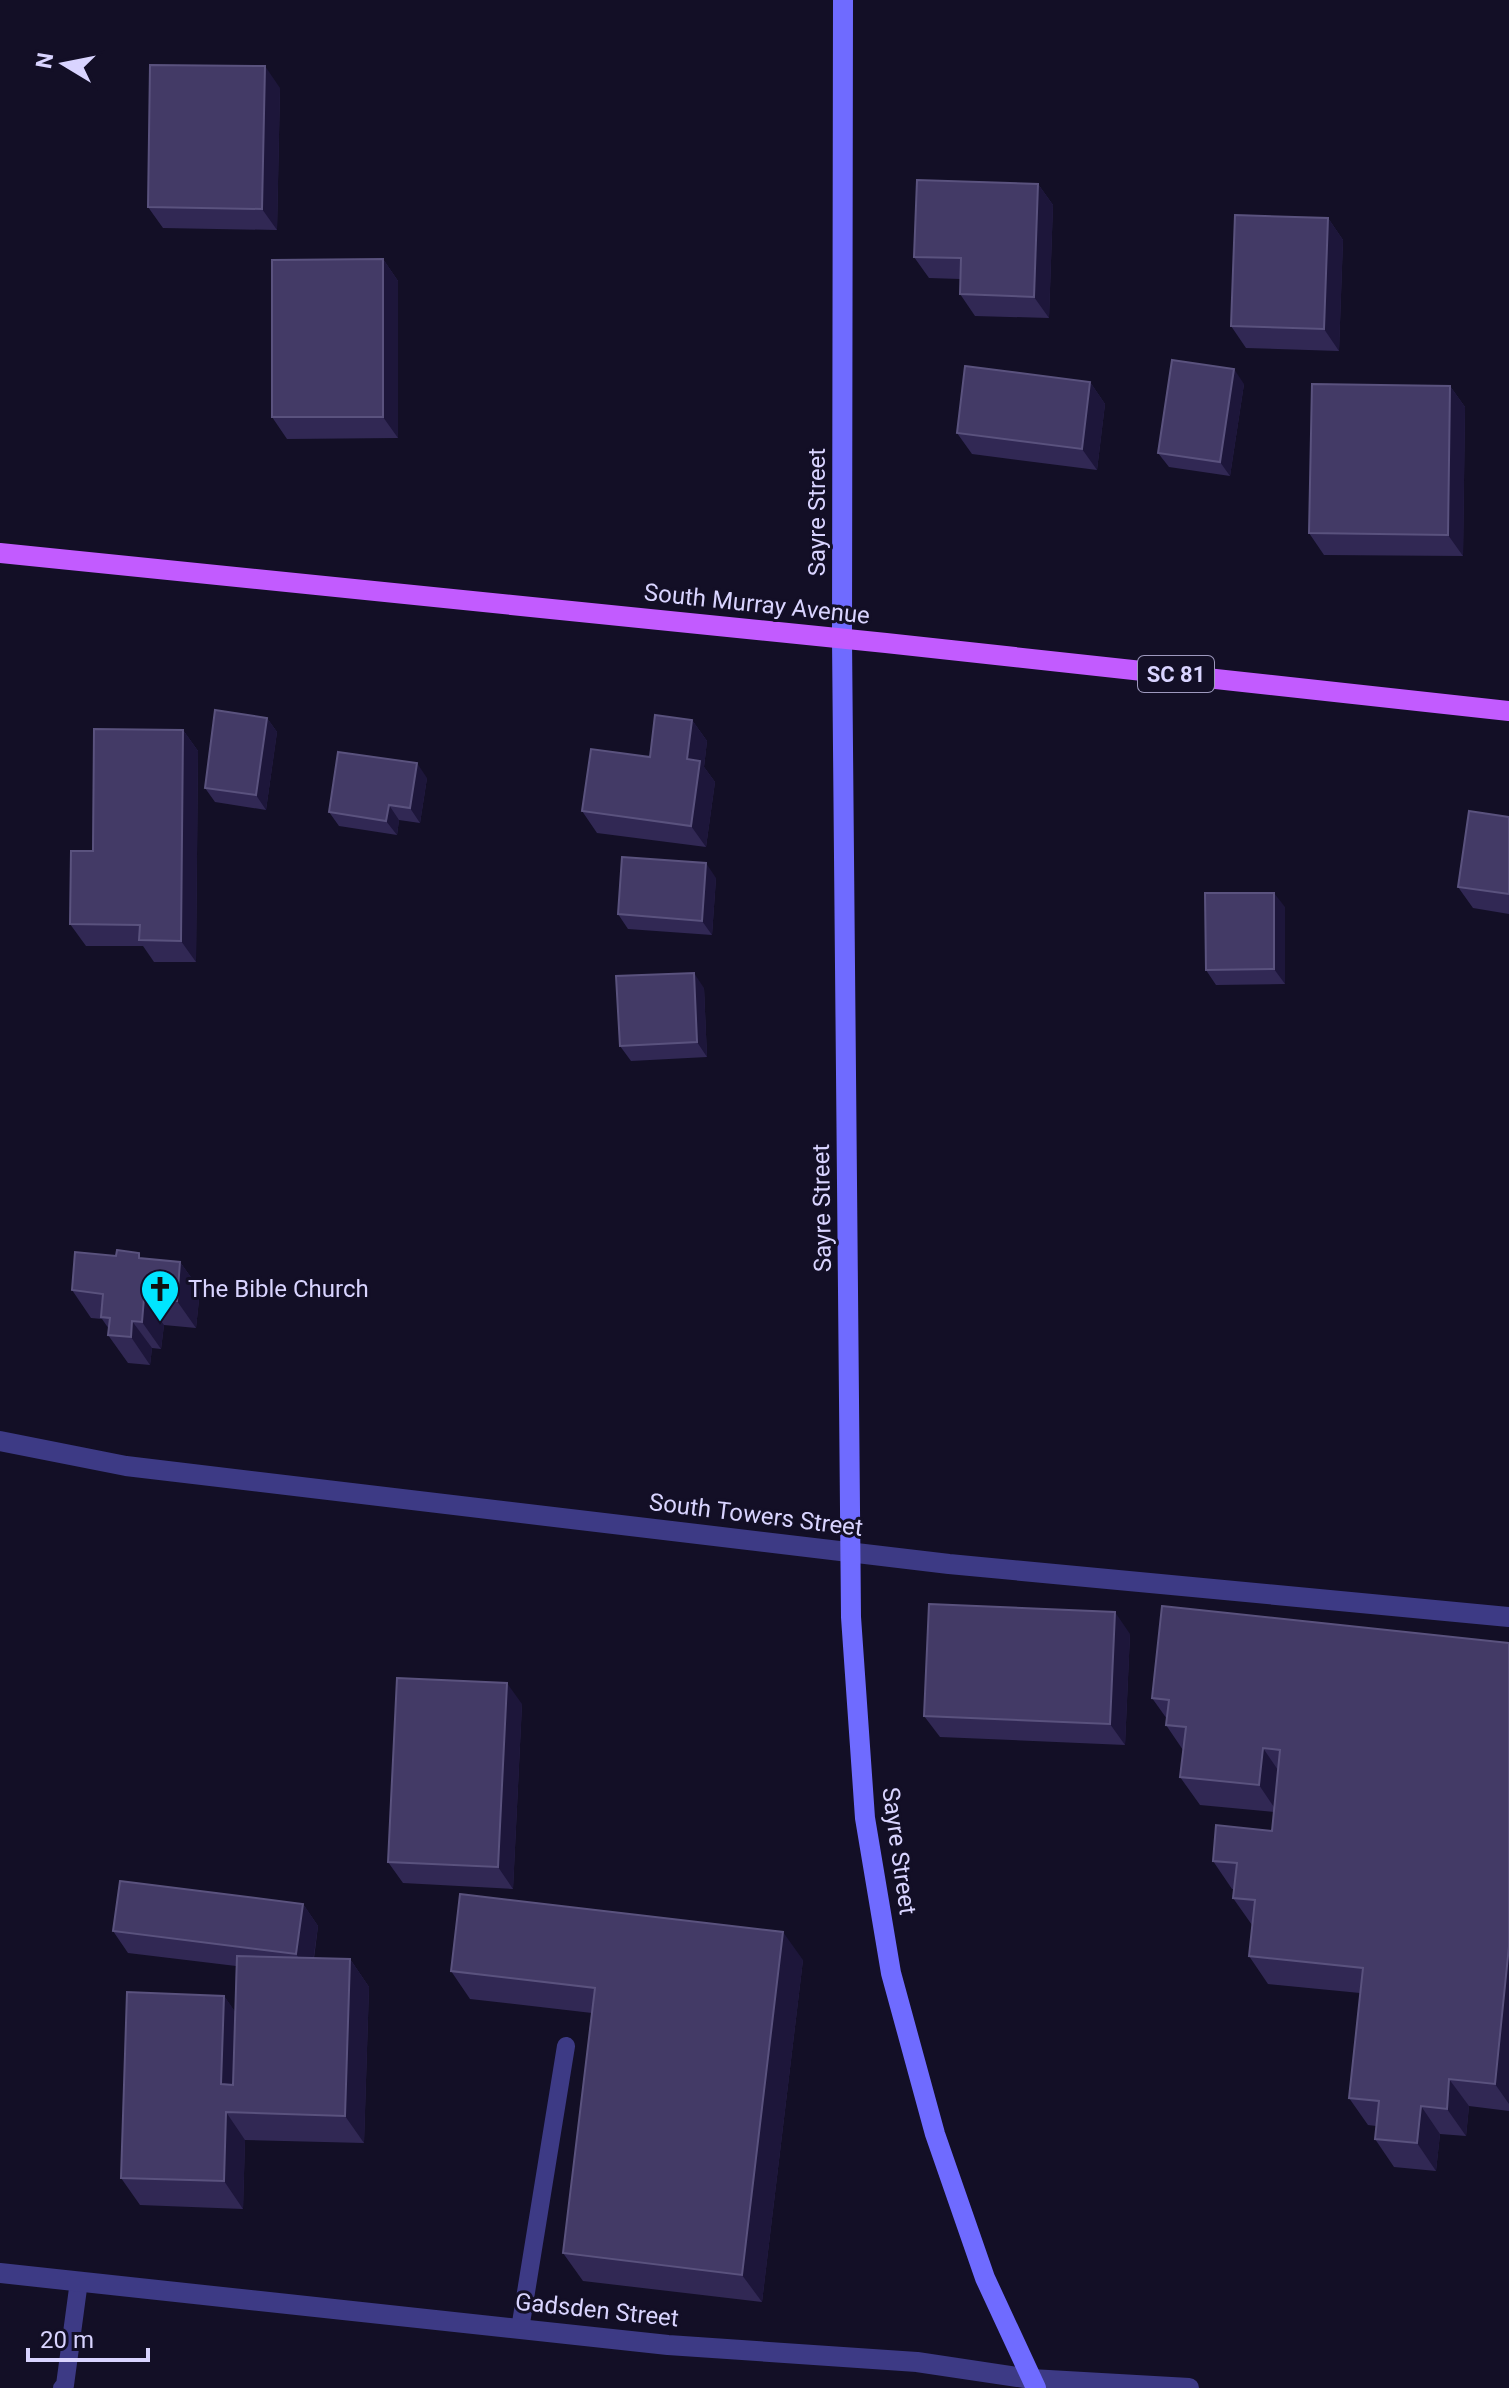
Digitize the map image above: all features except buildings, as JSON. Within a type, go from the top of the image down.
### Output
[{"type":"main road","name":"Sayre Street","points":[[843,0],[842,639],[851,1617],[865,1818],[891,1973],[935,2134],[985,2278],[1034,2384]]},
{"type":"main road","name":"South Murray Avenue","points":[[0,553],[1509,711]]},
{"type":"street","name":"South Towers Street","points":[[0,1441],[126,1466],[851,1553],[1509,1617]]},
{"type":"street","name":"Gadsden Street","points":[[0,2273],[668,2345],[917,2362],[1034,2384],[1189,2388]]},
{"type":"lane","points":[[520,2329],[566,2046]]},
{"type":"lane","points":[[62,2388],[65,2385],[79,2281]]},
{"type":"place","name":"The Bible Church","points":[[160,1323]]}]
